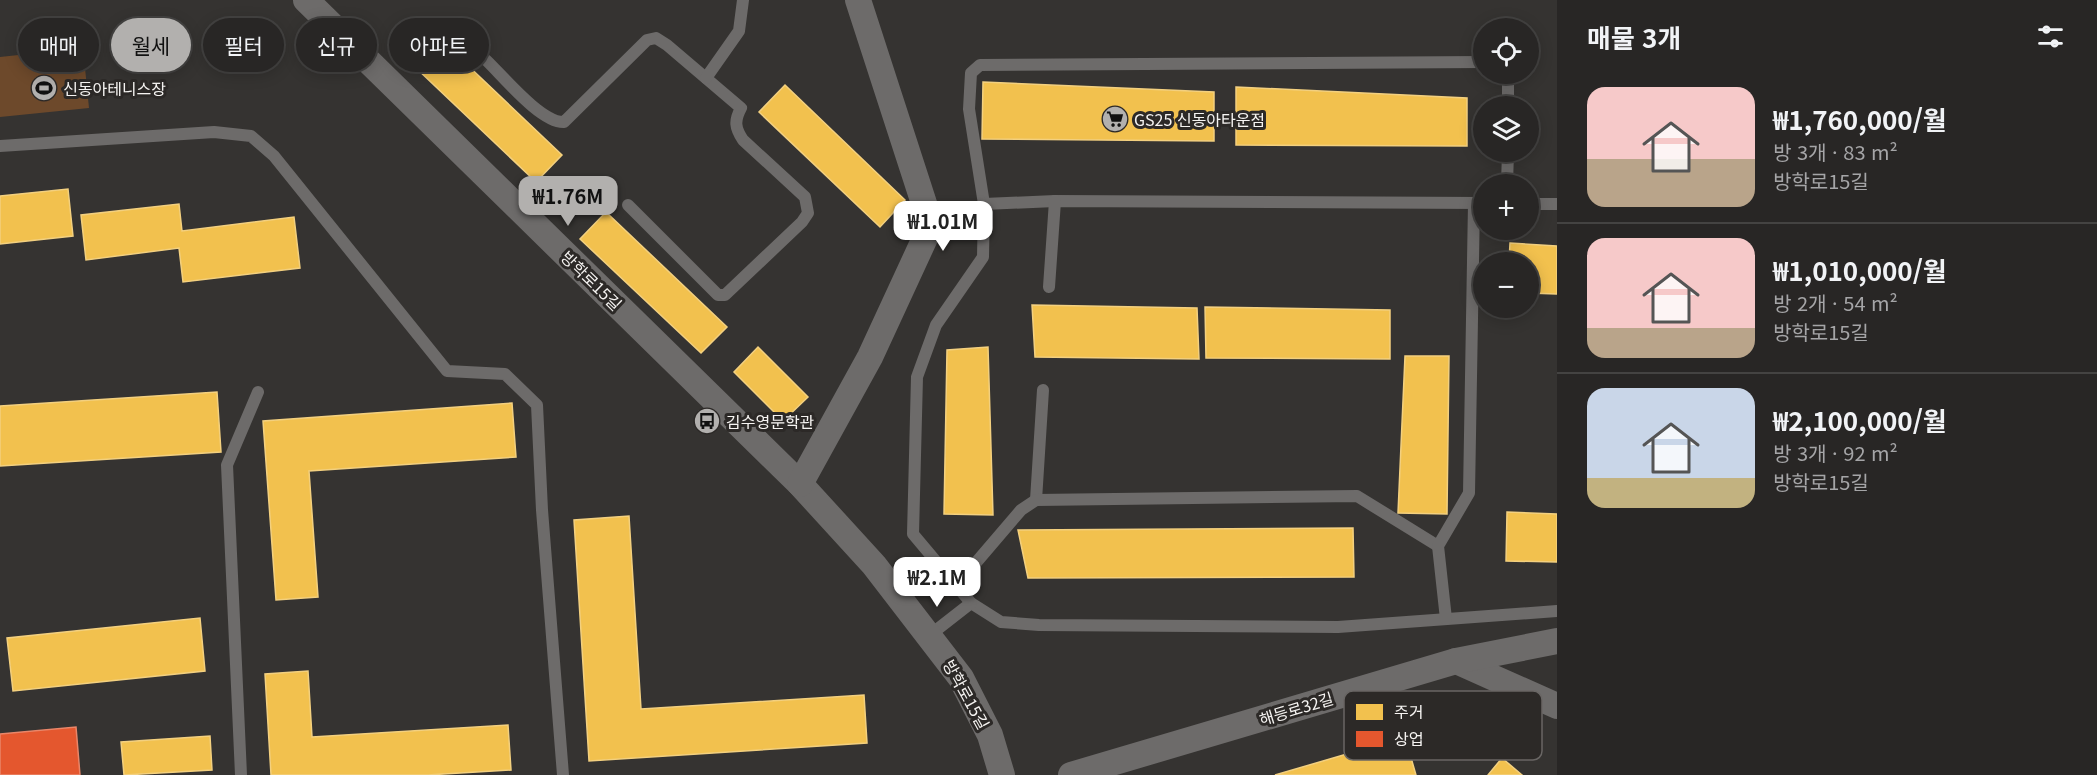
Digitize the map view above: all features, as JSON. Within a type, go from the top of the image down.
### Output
[{"type":"street","name":"방학로15길","points":[[306,0],[800,484],[874,565],[930,634],[961,678],[990,735],[1002,775]]},
{"type":"street","points":[[800,484],[870,357],[931,225],[858,0]]},
{"type":"street","name":"해등로32길","points":[[1355,691],[1456,661],[1557,641]]},
{"type":"street","points":[[1456,661],[1523,691]]},
{"type":"street","name":"해등로32길","points":[[1071,775],[1344,694]]},
{"type":"street","points":[[1542,699],[1557,706]]},
{"type":"lane","points":[[706,78],[740,30],[743,0]]},
{"type":"lane","points":[[489,63],[537,109],[558,122],[564,122],[646,39],[656,38],[741,108],[736,117],[736,130],[743,140],[805,197],[808,213],[802,222],[725,295],[718,295],[628,205]]},
{"type":"lane","points":[[1473,62],[980,65],[971,73],[969,109],[984,204],[986,229],[983,257],[936,325],[917,377],[913,534],[971,603],[1001,622],[1039,626],[1338,627],[1557,611]]},
{"type":"lane","points":[[0,146],[214,132],[251,136],[274,156],[447,371],[505,374],[537,405],[542,510],[563,775]]},
{"type":"lane","points":[[984,204],[1054,201],[1473,203]]},
{"type":"lane","points":[[1049,287],[1054,201]]},
{"type":"lane","points":[[1539,204],[1557,204]]},
{"type":"lane","points":[[931,225],[986,229]]},
{"type":"lane","points":[[1446,619],[1438,546],[1469,493],[1478,240]]},
{"type":"lane","points":[[1036,500],[1043,390]]},
{"type":"lane","points":[[241,775],[227,465],[258,392]]},
{"type":"lane","points":[[956,586],[1021,510],[1036,500],[1357,495],[1438,546]]},
{"type":"lane","points":[[930,634],[971,603]]},
{"type":"shaded area","name":"신동아테니스장","points":[[18,55],[18,72],[85,72],[89,108],[0,117],[0,57]]},
{"type":"building: 주거","points":[[420,72],[475,72],[562,155],[536,182]]},
{"type":"building: 주거","points":[[983,82],[1214,92],[1214,141],[982,139]]},
{"type":"building: 주거","points":[[785,85],[905,200],[880,227],[759,112]]},
{"type":"building: 주거","points":[[1236,87],[1467,98],[1467,146],[1236,145]]},
{"type":"building: 주거","points":[[68,189],[73,236],[0,244],[0,196]]},
{"type":"building: 주거","points":[[179,204],[182,231],[294,217],[300,268],[183,282],[179,248],[86,260],[81,215]]},
{"type":"building: 주거","points":[[606,212],[727,327],[701,353],[580,239]]},
{"type":"building: 주거","points":[[1510,243],[1557,246],[1557,294],[1539,293],[1539,252],[1510,252]]},
{"type":"building: 주거","points":[[1032,305],[1197,308],[1199,359],[1035,357]]},
{"type":"building: 주거","points":[[1205,307],[1390,310],[1390,359],[1206,358]]},
{"type":"building: 주거","points":[[758,347],[808,397],[783,421],[734,372]]},
{"type":"building: 주거","points":[[988,347],[993,515],[944,514],[947,350]]},
{"type":"building: 주거","points":[[1405,356],[1449,356],[1447,514],[1398,513]]},
{"type":"building: 주거","points":[[217,392],[221,452],[0,466],[0,406]]},
{"type":"building: 주거","points":[[512,403],[516,457],[309,471],[318,597],[276,600],[263,421]]},
{"type":"building: 주거","points":[[1507,512],[1557,514],[1557,562],[1506,561]]},
{"type":"building: 주거","points":[[629,516],[641,709],[864,695],[867,743],[589,761],[574,520]]},
{"type":"building: 주거","points":[[1353,528],[1354,577],[1028,578],[1018,530]]},
{"type":"building: 주거","points":[[200,618],[205,671],[13,691],[7,638]]},
{"type":"building: 주거","points":[[308,671],[312,737],[508,725],[511,770],[427,775],[271,775],[265,674]]},
{"type":"building: 주거","points":[[210,736],[212,770],[124,775],[121,742]]},
{"type":"building: 주거","points":[[1344,755],[1344,760],[1412,760],[1416,775],[1275,775]]},
{"type":"building: 주거","points":[[1500,760],[1504,760],[1522,775],[1488,775]]},
{"type":"building: 상업","points":[[76,727],[80,775],[0,775],[0,734]]},
{"type":"place","name":"신동아테니스장","points":[[44,88]]},
{"type":"place","name":"GS25 신동아타운점","points":[[1115,119]]},
{"type":"place","name":"김수영문학관","points":[[707,421]]}]
